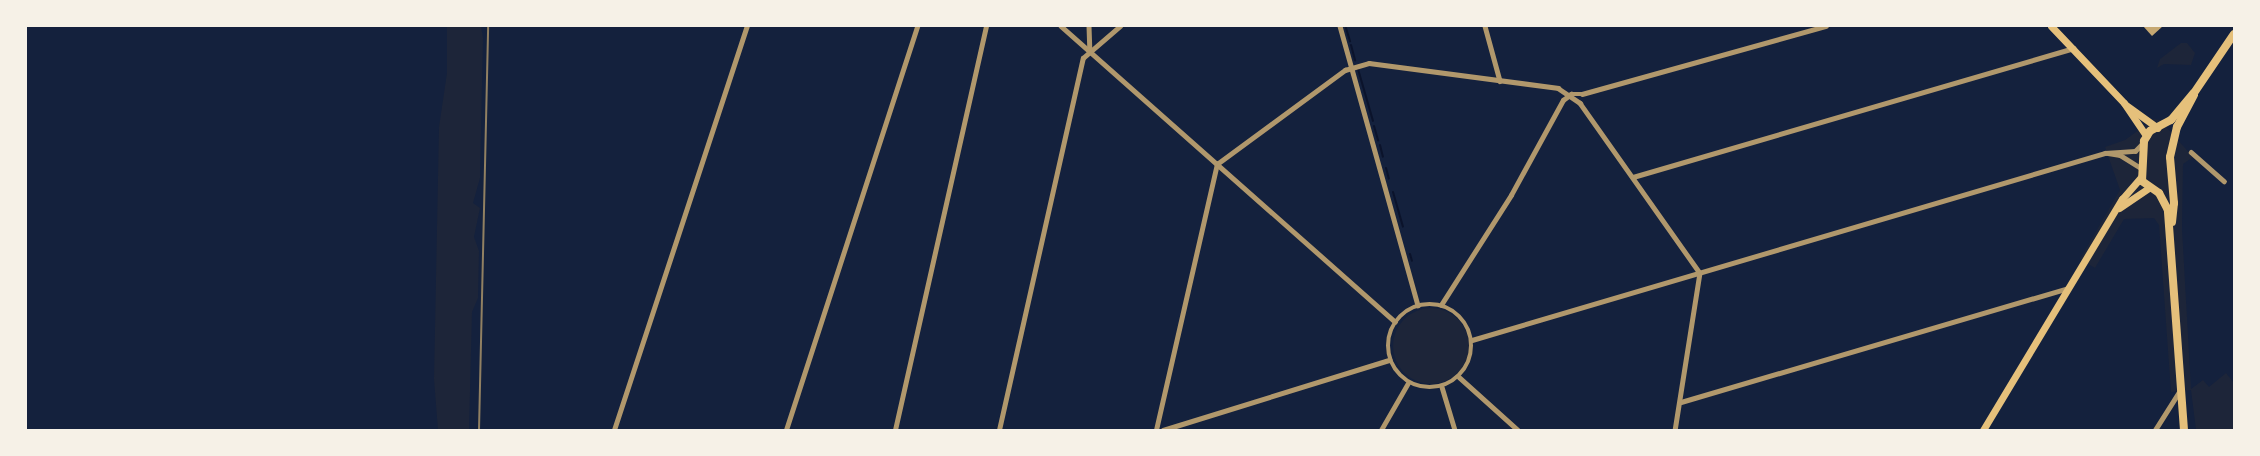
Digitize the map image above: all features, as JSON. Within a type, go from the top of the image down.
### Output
[{"type":"main road","points":[[2051,26],[2124,103],[2158,128],[2167,131],[2174,141]]},
{"type":"main road","points":[[2145,139],[2171,120],[2194,93],[2235,34]]},
{"type":"main road","points":[[2169,236],[2174,211],[2170,183],[2174,141],[2194,93]]},
{"type":"main road","points":[[1983,430],[2142,173],[2145,139],[2124,103]]},
{"type":"main road","points":[[2142,173],[2151,189],[2166,204],[2179,392],[2184,430]]},
{"type":"main road","points":[[2117,210],[2151,189],[2170,183]]},
{"type":"street","points":[[614,430],[747,26]]},
{"type":"street","points":[[786,430],[917,26]]},
{"type":"street","points":[[894,430],[986,26]]},
{"type":"street","points":[[1062,26],[1395,321]]},
{"type":"street","points":[[1089,26],[1090,50]]},
{"type":"street","points":[[999,430],[1083,58],[1120,26]]},
{"type":"street","points":[[1340,26],[1418,305]]},
{"type":"street","points":[[1485,26],[1500,81]]},
{"type":"street","points":[[1155,430],[1217,164],[1352,66],[1369,63],[1558,88],[1571,94],[1582,94],[1826,26]]},
{"type":"street","points":[[1633,177],[2073,48]]},
{"type":"street","points":[[1571,94],[1700,273],[1675,430]]},
{"type":"street","points":[[1441,305],[1511,195],[1563,100],[1571,94]]},
{"type":"street","points":[[1472,340],[2105,153],[2135,151],[2145,139]]},
{"type":"street","points":[[2190,152],[2224,181]]},
{"type":"street","points":[[2105,153],[2120,155],[2142,173]]},
{"type":"street","points":[[1681,402],[2069,288]]},
{"type":"street","points":[[1418,305],[1441,305],[1461,318],[1472,340],[1467,366],[1459,377],[1442,387],[1419,388],[1408,383],[1389,360],[1389,334],[1395,321],[1418,305]]},
{"type":"street","points":[[1162,430],[1389,360]]},
{"type":"street","points":[[1459,377],[1518,430]]},
{"type":"street","points":[[1381,430],[1408,383]]},
{"type":"street","points":[[1442,387],[1455,430]]},
{"type":"street","points":[[2155,430],[2179,392]]},
{"type":"shaded area","points":[[447,26],[481,26],[483,38],[480,178],[473,203],[480,208],[474,237],[479,251],[478,298],[472,312],[469,430],[438,430],[434,379],[439,127],[447,73]]},
{"type":"shaded area","points":[[2181,43],[2187,43],[2195,53],[2191,65],[2164,64],[2157,68],[2160,59]]},
{"type":"shaded area","points":[[2154,119],[2160,120],[2193,157],[2183,164],[2182,229],[2191,389],[2203,380],[2209,387],[2226,373],[2234,383],[2234,430],[2196,430],[2191,390],[2171,392],[2159,225],[2154,218],[2124,219],[2095,268],[2080,259],[2120,190],[2105,147],[2125,140]]},
{"type":"shaded area","points":[[1424,308],[1438,308],[1452,314],[1463,325],[1469,339],[1466,361],[1458,373],[1438,384],[1424,384],[1410,378],[1399,367],[1393,353],[1393,339],[1399,325],[1410,314]]},
{"type":"building","points":[[2143,26],[2163,26],[2152,36]]},
{"type":"waterway","points":[[1346,28],[1350,41]]},
{"type":"waterway","points":[[1351,45],[1355,60]]},
{"type":"waterway","points":[[1358,69],[1373,121]]},
{"type":"waterway","points":[[1374,126],[1378,140]]},
{"type":"waterway","points":[[1380,145],[1383,157]]},
{"type":"waterway","points":[[1386,168],[1389,179]]},
{"type":"waterway","points":[[1393,192],[1403,227]]},
{"type":"waterway","points":[[1410,254],[1412,261]]},
{"type":"railway","points":[[479,430],[488,26]]}]
